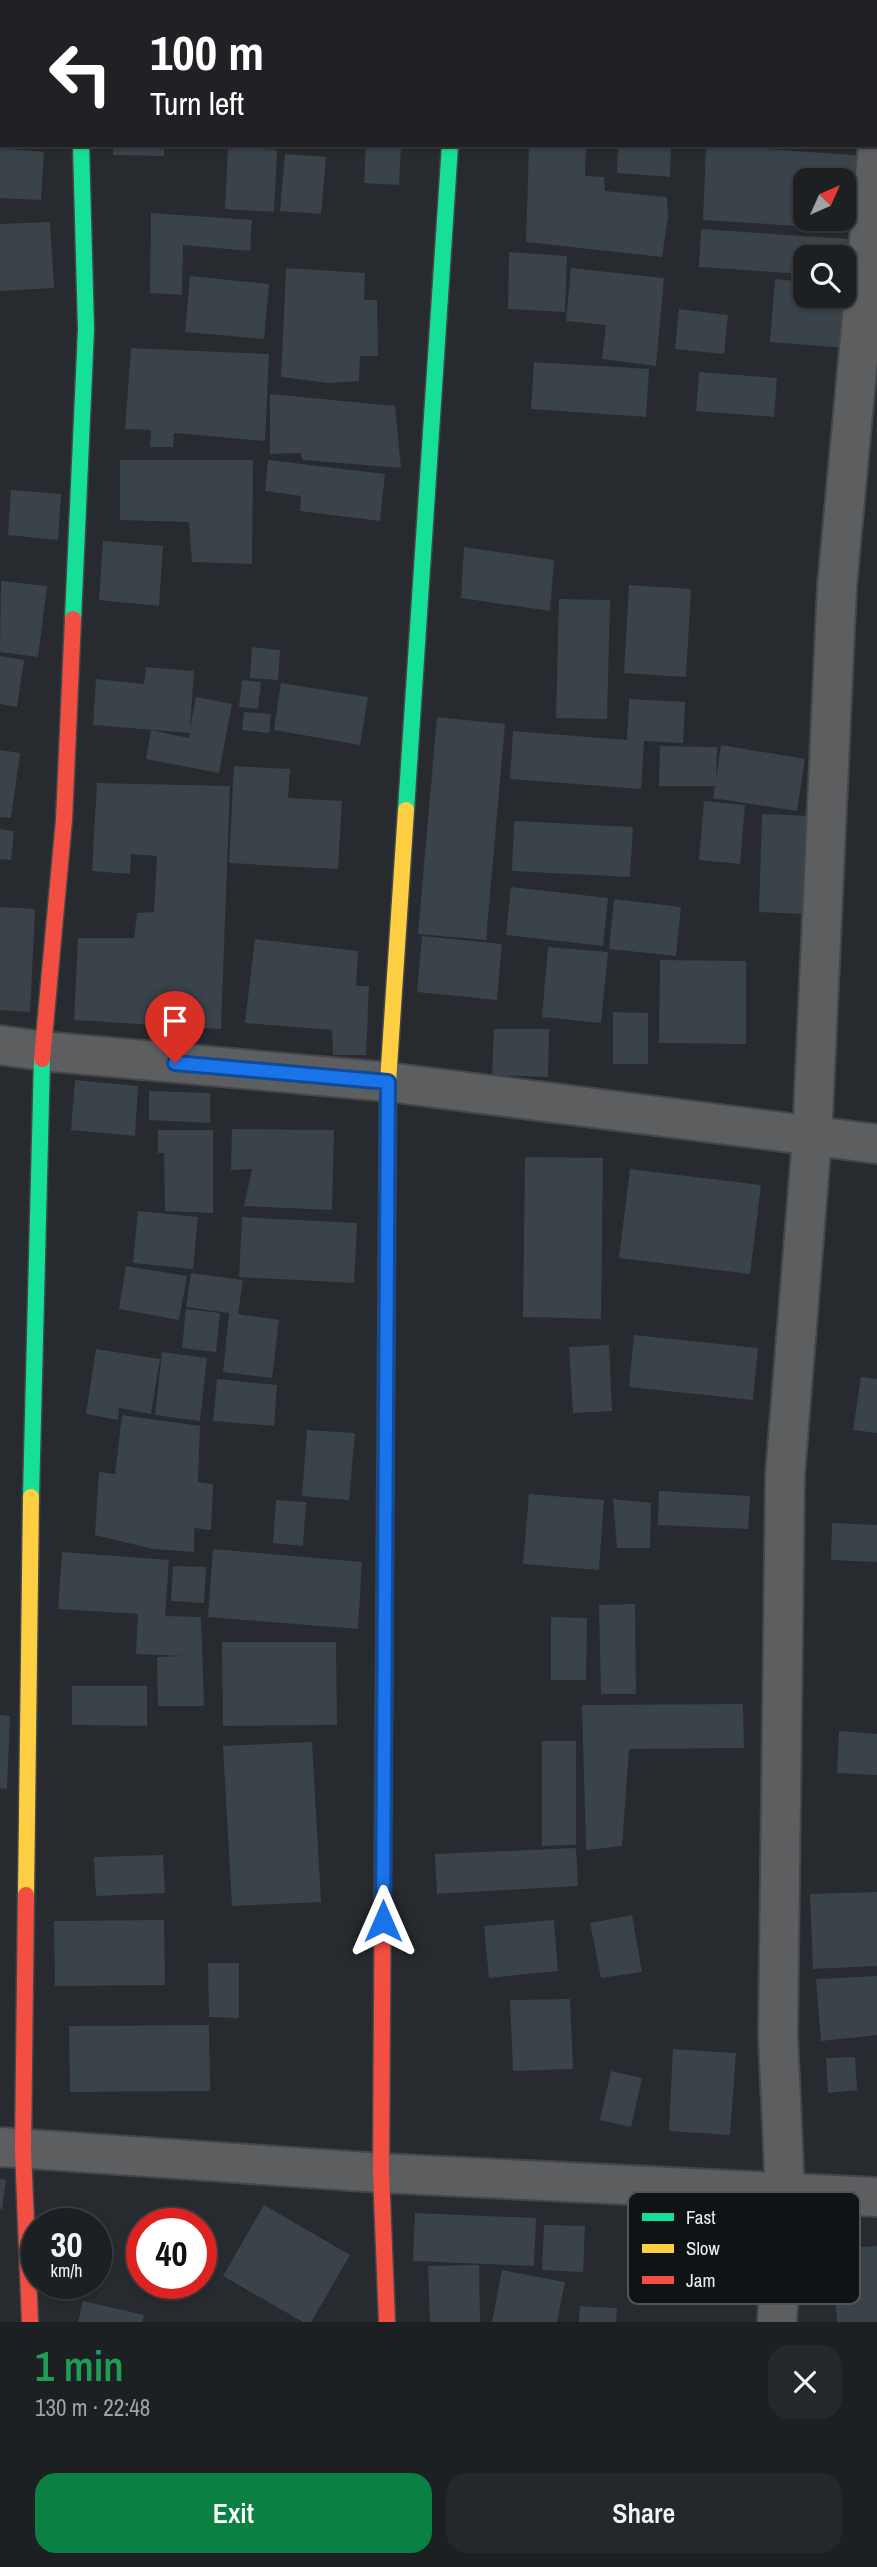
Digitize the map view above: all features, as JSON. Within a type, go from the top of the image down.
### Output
[{"type":"street","points":[[30,2322],[11,2149],[42,1051],[64,820],[86,329],[81,147]]},
{"type":"street","points":[[387,2322],[381,2173],[388,1082],[450,147]]},
{"type":"street","points":[[785,2192],[778,2035],[785,1475],[812,1138],[837,586],[877,155]]},
{"type":"street","points":[[0,1045],[388,1082],[812,1138],[877,1144]]},
{"type":"street","points":[[11,2149],[381,2173],[765,2192]]},
{"type":"street","points":[[776,2322],[777,2304]]},
{"type":"building","points":[[113,147],[164,147],[164,156],[113,155]]},
{"type":"building","points":[[228,147],[277,150],[274,212],[225,209]]},
{"type":"building","points":[[366,147],[401,147],[399,185],[364,183]]},
{"type":"building","points":[[529,147],[586,147],[585,176],[604,177],[605,191],[667,197],[668,217],[662,257],[526,242]]},
{"type":"building","points":[[618,147],[671,147],[670,177],[617,173]]},
{"type":"building","points":[[706,147],[868,156],[864,230],[856,230],[856,168],[793,168],[793,226],[703,220]]},
{"type":"building","points":[[0,148],[44,152],[41,200],[0,198]]},
{"type":"building","points":[[285,154],[326,157],[321,214],[280,211]]},
{"type":"building","points":[[151,213],[252,220],[250,251],[183,245],[182,295],[150,293]]},
{"type":"building","points":[[50,222],[54,288],[0,291],[0,224]]},
{"type":"building","points":[[701,229],[863,240],[861,278],[856,278],[856,245],[793,245],[793,273],[699,267]]},
{"type":"building","points":[[509,252],[567,256],[565,312],[508,309]]},
{"type":"building","points":[[286,268],[365,273],[364,300],[377,300],[378,356],[360,356],[359,381],[328,383],[281,377]]},
{"type":"building","points":[[571,268],[664,278],[656,366],[602,359],[606,325],[566,321]]},
{"type":"building","points":[[190,276],[269,284],[264,339],[185,332]]},
{"type":"building","points":[[775,279],[793,281],[793,308],[856,308],[856,285],[862,286],[858,349],[770,342]]},
{"type":"building","points":[[679,309],[728,315],[724,354],[675,349]]},
{"type":"building","points":[[131,348],[269,354],[265,441],[174,433],[173,447],[150,447],[151,430],[125,429]]},
{"type":"building","points":[[534,362],[649,369],[646,417],[531,409]]},
{"type":"building","points":[[699,372],[777,378],[774,417],[696,411]]},
{"type":"building","points":[[270,394],[395,406],[401,468],[303,460],[300,453],[270,454]]},
{"type":"building","points":[[120,460],[253,460],[252,564],[192,562],[189,522],[120,520]]},
{"type":"building","points":[[268,460],[385,474],[380,521],[300,511],[301,496],[265,491]]},
{"type":"building","points":[[11,490],[61,494],[58,540],[8,535]]},
{"type":"building","points":[[103,541],[163,546],[159,606],[99,600]]},
{"type":"building","points":[[464,547],[554,560],[550,611],[461,598]]},
{"type":"building","points":[[1,581],[47,586],[38,657],[0,652]]},
{"type":"building","points":[[629,585],[691,589],[686,677],[624,673]]},
{"type":"building","points":[[559,599],[610,600],[607,719],[556,718]]},
{"type":"building","points":[[252,647],[280,650],[278,680],[250,678]]},
{"type":"building","points":[[0,656],[24,660],[17,707],[0,704]]},
{"type":"building","points":[[146,667],[194,671],[190,729],[196,697],[232,704],[219,773],[146,759],[151,730],[189,738],[190,733],[93,725],[96,679],[144,684]]},
{"type":"building","points":[[242,680],[261,682],[258,709],[239,707]]},
{"type":"building","points":[[281,683],[368,697],[360,745],[274,730]]},
{"type":"building","points":[[629,699],[685,702],[683,743],[644,741],[641,789],[510,779],[513,731],[627,740]]},
{"type":"building","points":[[244,712],[271,714],[269,733],[242,730]]},
{"type":"building","points":[[437,717],[505,724],[486,940],[418,934]]},
{"type":"building","points":[[721,745],[805,759],[797,811],[713,798],[715,786],[659,786],[660,746],[717,747],[716,780]]},
{"type":"building","points":[[0,750],[20,753],[11,818],[0,817]]},
{"type":"building","points":[[234,766],[290,769],[288,798],[342,801],[338,869],[229,863]]},
{"type":"building","points":[[97,783],[230,786],[221,1029],[74,1020],[78,938],[134,938],[137,913],[154,912],[157,856],[131,854],[130,874],[92,871]]},
{"type":"building","points":[[704,801],[745,805],[740,864],[699,860]]},
{"type":"building","points":[[762,814],[809,816],[805,914],[759,912]]},
{"type":"building","points":[[514,821],[633,827],[630,877],[512,871]]},
{"type":"building","points":[[0,829],[14,831],[11,860],[0,859]]},
{"type":"building","points":[[511,887],[608,898],[603,946],[506,935]]},
{"type":"building","points":[[614,899],[681,907],[676,956],[609,949]]},
{"type":"building","points":[[0,907],[35,909],[30,1012],[0,1010]]},
{"type":"building","points":[[422,936],[502,944],[497,1000],[417,992]]},
{"type":"building","points":[[255,939],[358,951],[356,986],[369,986],[366,1055],[333,1055],[332,1030],[245,1023]]},
{"type":"building","points":[[548,947],[608,952],[601,1023],[542,1017]]},
{"type":"building","points":[[660,960],[746,961],[746,1044],[659,1043]]},
{"type":"building","points":[[613,1012],[648,1013],[648,1064],[613,1064]]},
{"type":"building","points":[[494,1029],[549,1029],[548,1077],[492,1075]]},
{"type":"building","points":[[75,1080],[138,1086],[135,1136],[71,1130]]},
{"type":"building","points":[[149,1091],[210,1093],[210,1123],[149,1120]]},
{"type":"building","points":[[232,1129],[334,1130],[332,1210],[244,1206],[252,1169],[231,1170]]},
{"type":"building","points":[[158,1130],[213,1130],[213,1213],[165,1211],[164,1153],[158,1153]]},
{"type":"building","points":[[525,1157],[603,1158],[601,1319],[523,1317]]},
{"type":"building","points":[[630,1169],[761,1185],[750,1274],[619,1258]]},
{"type":"building","points":[[138,1211],[198,1217],[193,1269],[133,1263]]},
{"type":"building","points":[[242,1217],[357,1223],[354,1283],[239,1277]]},
{"type":"building","points":[[126,1266],[187,1276],[179,1320],[119,1309]]},
{"type":"building","points":[[191,1273],[243,1280],[238,1314],[279,1320],[272,1378],[223,1372],[229,1313],[186,1307]]},
{"type":"building","points":[[186,1309],[220,1313],[216,1352],[182,1348]]},
{"type":"building","points":[[634,1335],[758,1348],[753,1400],[629,1387]]},
{"type":"building","points":[[609,1345],[612,1411],[573,1413],[569,1347]]},
{"type":"building","points":[[96,1349],[160,1359],[151,1414],[119,1408],[118,1420],[86,1414]]},
{"type":"building","points":[[162,1352],[207,1358],[200,1421],[155,1415]]},
{"type":"building","points":[[861,1377],[877,1379],[877,1433],[853,1430]]},
{"type":"building","points":[[217,1379],[277,1385],[274,1426],[213,1421]]},
{"type":"building","points":[[122,1415],[200,1426],[198,1482],[213,1484],[211,1530],[194,1528],[194,1552],[153,1549],[95,1535],[99,1472],[115,1474]]},
{"type":"building","points":[[307,1430],[355,1433],[349,1500],[302,1496]]},
{"type":"building","points":[[659,1491],[750,1496],[748,1529],[658,1525]]},
{"type":"building","points":[[529,1494],[604,1500],[599,1570],[523,1564]]},
{"type":"building","points":[[613,1499],[651,1503],[650,1548],[617,1548]]},
{"type":"building","points":[[276,1500],[306,1502],[303,1546],[273,1543]]},
{"type":"building","points":[[832,1523],[877,1525],[877,1562],[831,1560]]},
{"type":"building","points":[[213,1549],[362,1562],[358,1629],[208,1617]]},
{"type":"building","points":[[62,1552],[169,1560],[165,1616],[201,1617],[204,1706],[158,1706],[157,1657],[184,1656],[136,1654],[138,1614],[58,1609]]},
{"type":"building","points":[[173,1566],[206,1567],[204,1603],[171,1601]]},
{"type":"building","points":[[635,1604],[636,1694],[601,1694],[599,1605]]},
{"type":"building","points":[[551,1617],[587,1618],[586,1680],[551,1680]]},
{"type":"building","points":[[222,1642],[336,1642],[337,1725],[223,1726]]},
{"type":"building","points":[[72,1686],[147,1686],[147,1726],[72,1725]]},
{"type":"building","points":[[743,1704],[744,1748],[629,1749],[622,1846],[586,1850],[582,1705]]},
{"type":"building","points":[[0,1715],[10,1716],[7,1789],[0,1788]]},
{"type":"building","points":[[839,1731],[877,1734],[877,1775],[837,1773]]},
{"type":"building","points":[[542,1741],[576,1741],[576,1845],[542,1846]]},
{"type":"building","points":[[312,1742],[321,1902],[232,1906],[223,1746]]},
{"type":"building","points":[[576,1848],[578,1886],[437,1894],[435,1854]]},
{"type":"building","points":[[163,1855],[165,1893],[96,1896],[94,1857]]},
{"type":"building","points":[[877,1892],[877,1966],[813,1969],[810,1894]]},
{"type":"building","points":[[632,1915],[642,1972],[601,1978],[590,1923]]},
{"type":"building","points":[[164,1920],[165,1985],[55,1986],[54,1921]]},
{"type":"building","points":[[554,1920],[558,1971],[489,1978],[484,1926]]},
{"type":"building","points":[[208,1963],[239,1963],[239,2018],[209,2017]]},
{"type":"building","points":[[877,1976],[877,2035],[821,2041],[816,1979]]},
{"type":"building","points":[[570,1999],[573,2069],[513,2071],[510,2000]]},
{"type":"building","points":[[209,2025],[210,2091],[70,2092],[69,2026]]},
{"type":"building","points":[[673,2049],[736,2053],[730,2135],[669,2131]]},
{"type":"building","points":[[855,2057],[857,2090],[828,2093],[826,2058]]},
{"type":"building","points":[[611,2071],[642,2078],[631,2127],[600,2120]]},
{"type":"building","points":[[0,2179],[6,2180],[2,2209],[0,2209]]},
{"type":"building","points":[[264,2205],[350,2255],[311,2322],[303,2322],[223,2276]]},
{"type":"building","points":[[415,2213],[536,2218],[534,2266],[413,2261]]},
{"type":"building","points":[[544,2225],[585,2226],[583,2272],[542,2270]]},
{"type":"building","points":[[877,2246],[877,2322],[837,2322],[836,2304],[860,2304],[860,2247]]},
{"type":"building","points":[[479,2265],[480,2322],[430,2322],[428,2266]]},
{"type":"building","points":[[502,2270],[565,2282],[557,2322],[492,2322]]},
{"type":"building","points":[[83,2301],[144,2315],[142,2322],[78,2322]]},
{"type":"building","points":[[580,2306],[617,2308],[616,2322],[579,2322]]},
{"type":"traffic: fast","points":[[73,619],[86,329],[81,147]]},
{"type":"traffic: fast","points":[[406,810],[450,147]]},
{"type":"traffic: fast","points":[[31,1497],[42,1059]]},
{"type":"traffic: fast","points":[[383,1849],[387,1233]]},
{"type":"traffic: slow","points":[[387,1233],[388,1082],[406,810]]},
{"type":"traffic: slow","points":[[26,1895],[31,1497]]},
{"type":"traffic: jam","points":[[42,1059],[64,820],[73,619]]},
{"type":"traffic: jam","points":[[383,1849],[381,2173],[387,2322]]},
{"type":"traffic: jam","points":[[26,1895],[23,2150],[30,2322]]},
{"type":"route","points":[[175,1063],[388,1082],[383,1921]]}]
